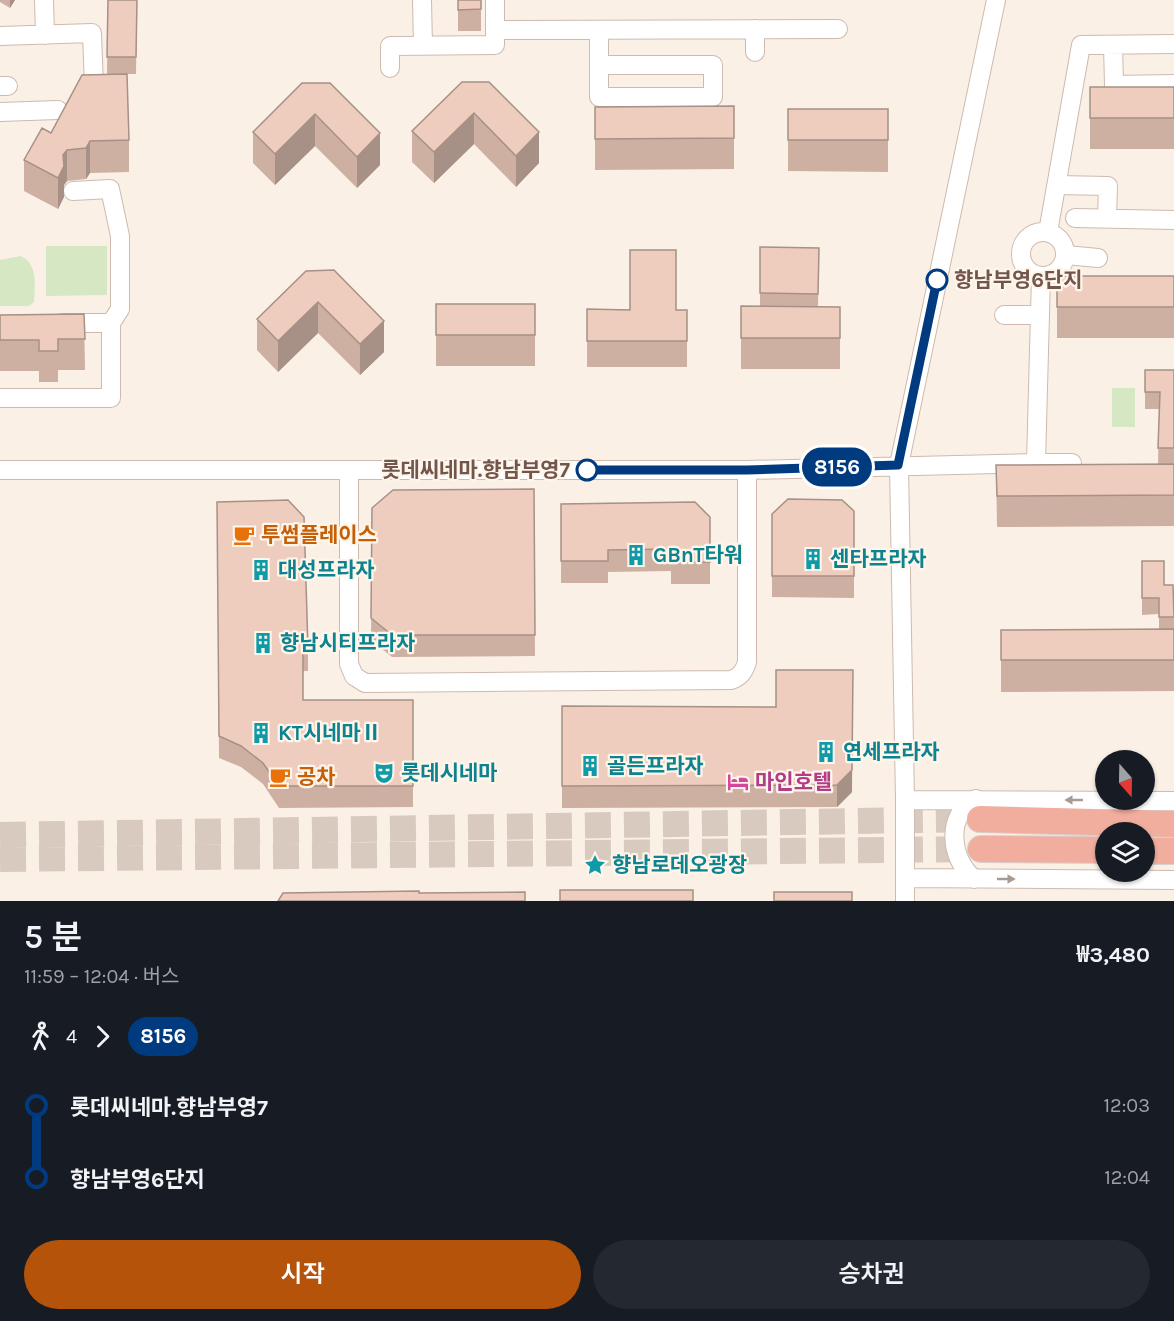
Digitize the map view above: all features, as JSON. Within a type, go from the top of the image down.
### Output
[{"type":"highway","points":[[978,809],[1174,824]]},
{"type":"highway","points":[[981,849],[1095,850]]},
{"type":"highway","points":[[1155,851],[1174,851]]},
{"type":"street","points":[[44,0],[45,34]]},
{"type":"street","points":[[422,0],[423,46]]},
{"type":"street","points":[[390,68],[390,46],[495,45],[495,0]]},
{"type":"street","points":[[905,901],[898,465],[996,0]]},
{"type":"street","points":[[755,29],[755,52]]},
{"type":"street","points":[[495,30],[838,29]]},
{"type":"street","points":[[599,30],[599,65],[599,97],[713,97],[713,65],[599,65]]},
{"type":"street","points":[[0,36],[92,33],[94,87]]},
{"type":"street","points":[[1048,232],[1081,45],[1174,44]]},
{"type":"street","points":[[1113,45],[1114,85],[1174,84]]},
{"type":"street","points":[[0,112],[58,110]]},
{"type":"street","points":[[1056,185],[1108,186],[1107,218]]},
{"type":"street","points":[[0,398],[111,398],[111,323],[120,309],[120,236],[110,189],[73,191]]},
{"type":"street","points":[[1075,218],[1174,220]]},
{"type":"street","points":[[1037,232],[1048,232],[1057,235],[1062,241],[1066,255],[1060,270],[1041,276],[1025,267],[1021,253],[1025,240],[1030,235],[1037,232]]},
{"type":"street","points":[[1066,255],[1098,258]]},
{"type":"street","points":[[1036,463],[1041,276]]},
{"type":"street","points":[[1004,315],[1040,315]]},
{"type":"street","points":[[41,323],[111,323]]},
{"type":"street","points":[[0,470],[747,470],[1072,463]]},
{"type":"street","points":[[349,470],[349,664],[359,681],[376,683],[730,680],[737,678],[747,662],[747,470]]},
{"type":"street","points":[[905,800],[978,809],[1174,801]]},
{"type":"street","points":[[974,879],[959,861],[954,836],[961,812],[968,804],[978,809]]},
{"type":"street","points":[[905,878],[1174,880]]},
{"type":"green space","points":[[46,246],[107,246],[107,295],[46,296]]},
{"type":"green space","points":[[21,256],[33,270],[34,302],[29,306],[0,306],[0,260]]},
{"type":"green space","points":[[1112,388],[1135,388],[1135,427],[1112,427]]},
{"type":"building","points":[[108,0],[137,0],[136,57],[107,57]]},
{"type":"building","points":[[458,0],[481,0],[481,9],[458,10]]},
{"type":"building","points":[[127,74],[129,140],[90,141],[86,148],[67,150],[63,155],[64,166],[58,178],[24,160],[42,128],[51,133],[82,75]]},
{"type":"building","points":[[462,82],[489,82],[539,132],[516,156],[474,113],[434,152],[412,131]]},
{"type":"building","points":[[302,83],[330,83],[380,133],[357,157],[315,114],[275,154],[253,132]]},
{"type":"building","points":[[1090,87],[1174,87],[1174,118],[1090,118]]},
{"type":"building","points":[[734,106],[734,138],[595,139],[595,107]]},
{"type":"building","points":[[788,109],[888,109],[888,140],[788,140]]},
{"type":"building","points":[[760,247],[819,248],[818,294],[760,293]]},
{"type":"building","points":[[630,250],[676,250],[676,310],[687,310],[687,341],[587,341],[587,309],[630,310]]},
{"type":"building","points":[[334,270],[384,321],[360,344],[318,302],[278,341],[257,319],[306,271]]},
{"type":"building","points":[[1057,276],[1174,276],[1174,307],[1057,307]]},
{"type":"building","points":[[436,304],[535,304],[535,335],[436,335]]},
{"type":"building","points":[[741,306],[840,307],[840,338],[741,338]]},
{"type":"building","points":[[84,314],[85,339],[58,339],[58,351],[39,351],[39,340],[0,340],[0,315]]},
{"type":"building","points":[[1145,370],[1174,370],[1174,448],[1158,448],[1160,392],[1145,392]]},
{"type":"building","points":[[1174,464],[1174,495],[997,496],[996,465]]},
{"type":"building","points":[[534,489],[535,635],[392,635],[371,618],[372,508],[393,490]]},
{"type":"building","name":"센타프라자","points":[[788,499],[842,500],[854,511],[854,576],[772,576],[772,514]]},
{"type":"building","points":[[288,500],[304,517],[308,649],[303,649],[303,700],[413,700],[413,786],[279,786],[263,763],[241,746],[219,736],[217,502]]},
{"type":"building","points":[[695,502],[710,517],[710,562],[671,562],[671,549],[608,550],[608,561],[561,561],[561,504]]},
{"type":"building","points":[[1142,561],[1164,561],[1164,585],[1173,585],[1174,617],[1159,617],[1159,598],[1142,598]]},
{"type":"building","points":[[1174,629],[1174,660],[1001,660],[1001,630]]},
{"type":"building","points":[[776,670],[853,670],[852,770],[837,785],[562,786],[562,706],[776,707]]},
{"type":"building","points":[[560,890],[693,890],[693,901],[560,901]]},
{"type":"building","points":[[419,891],[419,893],[525,892],[525,901],[278,901],[283,893]]},
{"type":"building","points":[[774,892],[852,892],[852,901],[774,901]]},
{"type":"tunnel","points":[[0,835],[980,819]]},
{"type":"tunnel","points":[[0,859],[981,849]]},
{"type":"bus line","name":"8156","points":[[587,470],[747,470],[898,465],[937,280]]},
{"type":"place","name":"향남부영6단지","points":[[937,280]]},
{"type":"place","name":"롯데씨네마.향남부영7","points":[[587,470]]},
{"type":"place","name":"투썸플레이스","points":[[244,535]]},
{"type":"place","name":"GBnT타워","points":[[636,555]]},
{"type":"place","name":"센타프라자","points":[[813,559]]},
{"type":"place","name":"대성프라자","points":[[261,570]]},
{"type":"place","name":"향남시티프라자","points":[[263,643]]},
{"type":"place","name":"KT시네마Ⅱ","points":[[261,733]]},
{"type":"place","name":"연세프라자","points":[[826,752]]},
{"type":"place","name":"골든프라자","points":[[590,766]]},
{"type":"place","name":"롯데시네마","points":[[384,773]]},
{"type":"place","name":"공차","points":[[280,777]]},
{"type":"place","name":"마인호텔","points":[[738,782]]},
{"type":"place","name":"향남로데오광장","points":[[595,865]]}]
